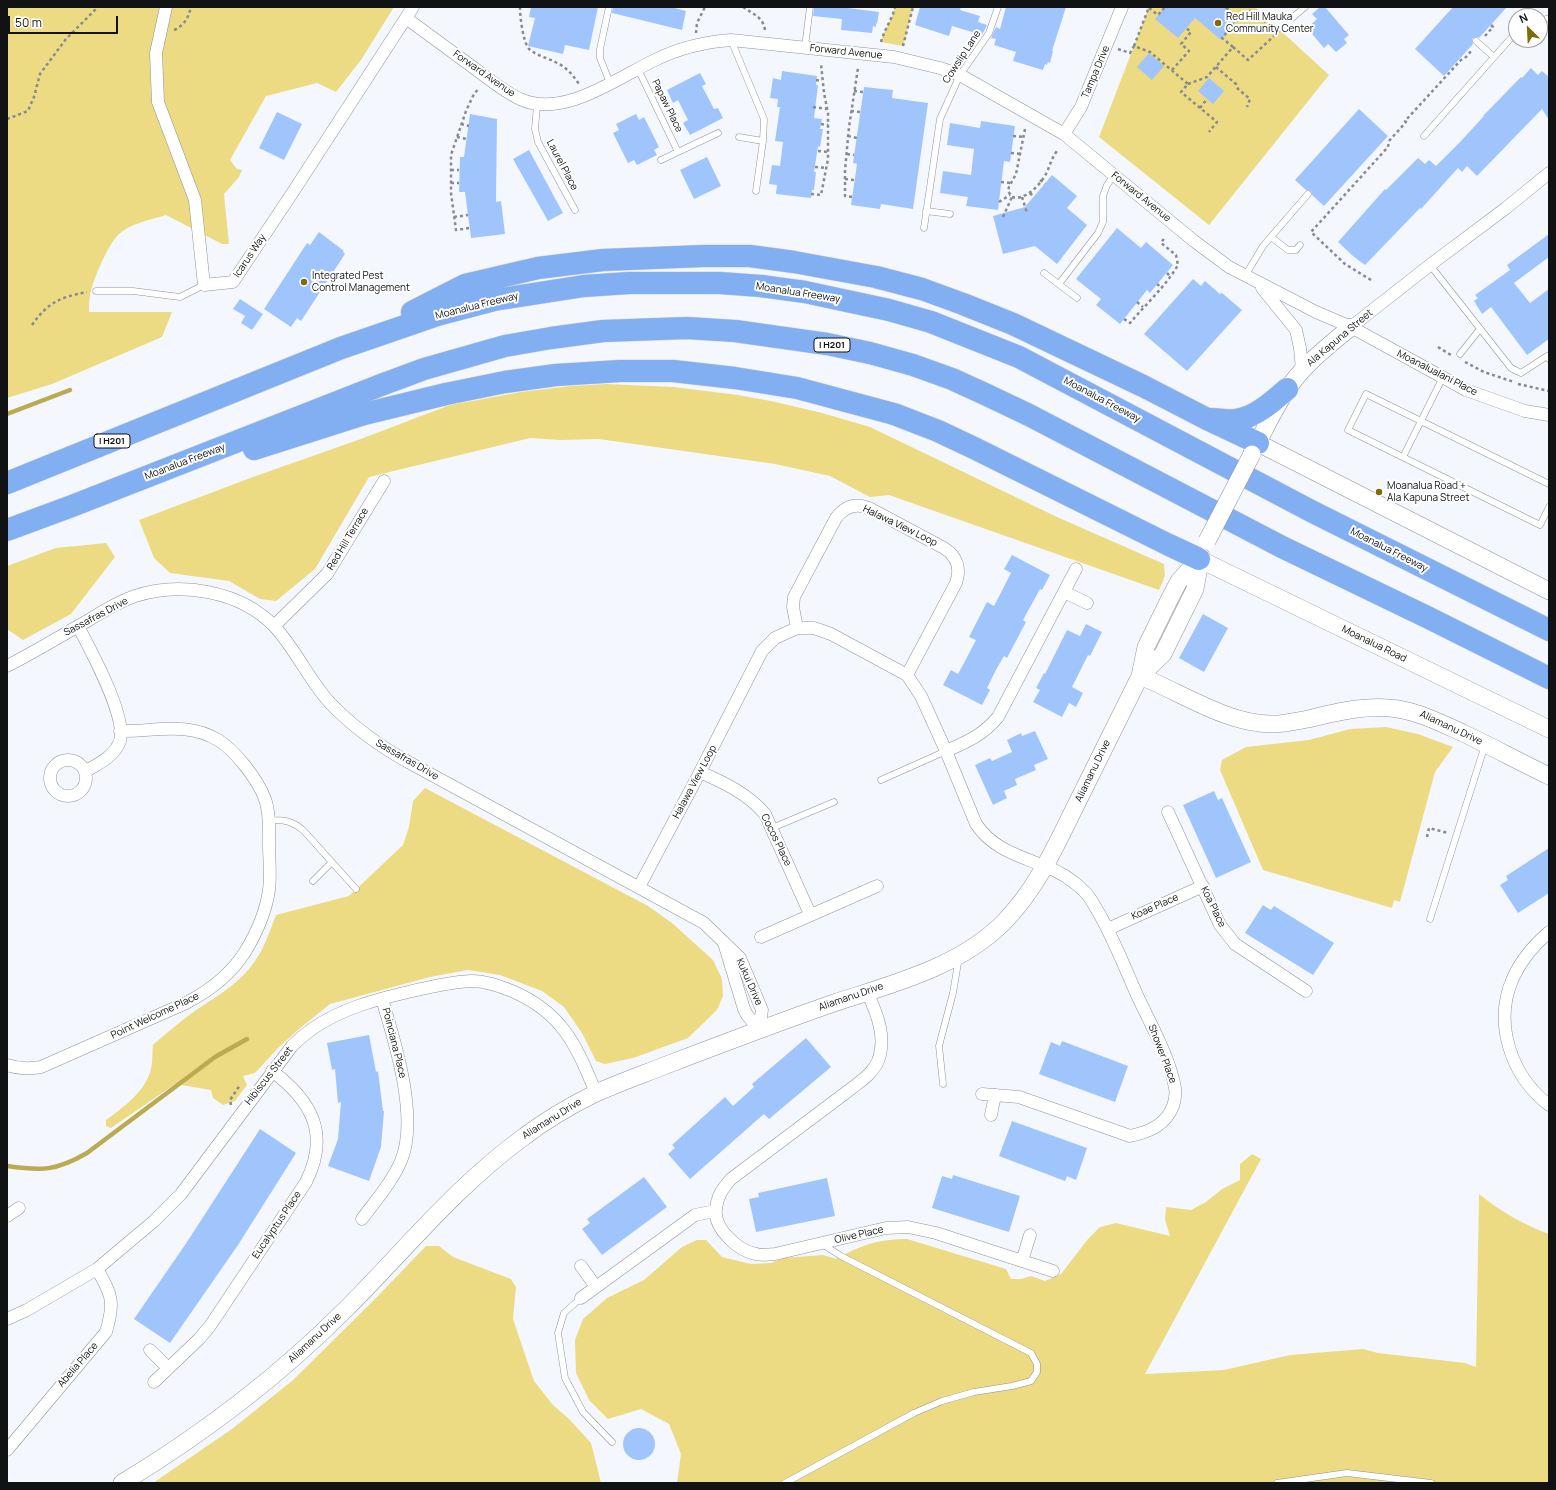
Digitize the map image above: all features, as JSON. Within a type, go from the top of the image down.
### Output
[{"type":"highway","points":[[341,348],[465,285],[538,268],[603,260],[696,256],[750,256],[839,269],[876,277],[922,289],[964,304],[1013,324],[1143,386],[1207,419],[1255,448]]},
{"type":"highway","name":"Moanalua Freeway","points":[[7,483],[341,348],[437,315],[494,300],[584,286],[667,282],[720,283],[761,286],[805,292],[889,310],[931,322],[1019,357],[1311,511],[1549,630]]},
{"type":"highway","name":"Moanalua Freeway","points":[[7,530],[424,368],[469,355],[505,346],[603,331],[687,328],[735,331],[827,344],[870,353],[913,365],[952,379],[1029,415],[1282,547],[1549,678]]},
{"type":"highway","points":[[72,506],[364,414],[446,394],[505,382],[556,375],[673,371],[736,378],[797,388],[894,414],[974,448],[1169,545],[1203,550]]},
{"type":"highway","points":[[1207,419],[1237,420],[1266,407],[1287,389]]},
{"type":"highway","points":[[7,467],[216,399]]},
{"type":"street","points":[[166,7],[156,53],[158,102],[195,200],[204,285]]},
{"type":"street","name":"Icarus Way","points":[[204,285],[233,282],[413,7]]},
{"type":"street","name":"Tampa Drive","points":[[1064,134],[1081,107],[1122,7]]},
{"type":"street","name":"Forward Avenue","points":[[406,18],[502,89],[520,99],[538,104],[556,103],[576,99],[655,60],[688,46],[716,41],[731,40],[894,57],[940,68],[960,75],[1064,134],[1194,241],[1229,267],[1316,312],[1351,327]]},
{"type":"street","name":"Ala Kapuna Street","points":[[1203,550],[1287,389],[1302,370],[1327,346],[1549,173]]},
{"type":"street","name":"Forward Avenue","points":[[1258,282],[1296,330],[1300,348],[1302,370]]},
{"type":"street","name":"Moanalualani Place","points":[[1351,327],[1466,390],[1525,411],[1549,416]]},
{"type":"street","points":[[1255,448],[1549,591]]},
{"type":"street","name":"Red Hill Terrace","points":[[274,626],[327,574],[384,481]]},
{"type":"street","name":"Halawa View Loop","points":[[798,628],[793,607],[794,597],[836,518],[840,512],[852,506],[858,505],[869,508],[944,548],[953,555],[958,565],[959,571],[956,583],[907,675]]},
{"type":"street","points":[[1140,676],[1163,654],[1196,589],[1203,550]]},
{"type":"street","name":"Moanalua Road","points":[[1203,550],[1549,729]]},
{"type":"street","points":[[946,751],[978,736],[991,726],[998,717],[1076,569]]},
{"type":"street","name":"Sassafras Drive","points":[[7,666],[104,611],[134,597],[165,590],[198,591],[241,602],[274,626],[330,703],[376,742],[410,763],[704,923],[723,942]]},
{"type":"street","points":[[1064,592],[1087,603]]},
{"type":"street","points":[[78,626],[110,691],[120,731],[120,741],[111,754],[99,764],[86,771]]},
{"type":"street","name":"Halawa View Loop","points":[[639,887],[762,651],[775,638],[798,628],[814,628],[831,634],[907,675],[921,696],[946,751],[976,824],[982,833],[999,847],[1045,866]]},
{"type":"street","name":"Aliamanu Drive","points":[[122,1483],[204,1429],[281,1369],[344,1311],[444,1206],[474,1177],[506,1150],[567,1108],[596,1093],[759,1029],[935,968],[959,956],[985,939],[1004,922],[1021,902],[1045,866],[1140,676],[1166,686],[1194,701],[1227,715],[1247,721],[1273,724],[1343,711],[1382,707],[1415,712],[1485,744],[1549,776]]},
{"type":"street","name":"Point Welcome Place","points":[[7,1065],[16,1068],[32,1069],[53,1062],[186,1003],[206,992],[234,966],[244,953],[263,914],[269,889],[269,821],[265,799],[255,780],[236,756],[219,740],[198,731],[175,728],[138,732],[120,731]]},
{"type":"street","name":"Cocos Place","points":[[700,772],[740,792],[750,799],[765,814],[810,914]]},
{"type":"street","name":"Koa Place","points":[[1168,812],[1220,925],[1235,944],[1306,991]]},
{"type":"street","name":"Shower Place","points":[[982,1094],[1019,1097],[1130,1136],[1147,1132],[1157,1126],[1166,1117],[1173,1106],[1175,1089],[1167,1062],[1108,929],[1086,894],[1074,883],[1045,866]]},
{"type":"street","points":[[761,937],[810,914],[877,886]]},
{"type":"street","name":"Koae Place","points":[[1108,929],[1202,886]]},
{"type":"street","points":[[1549,932],[1527,954],[1513,978],[1507,997],[1505,1013],[1506,1030],[1513,1061],[1530,1087],[1549,1105]]},
{"type":"street","name":"Kukui Drive","points":[[723,942],[744,1010],[759,1029]]},
{"type":"street","name":"Hibiscus Street","points":[[7,1319],[27,1310],[97,1269],[154,1222],[181,1194],[292,1046],[312,1029],[354,1006],[447,983],[472,981],[495,984],[540,1005],[557,1020],[578,1052],[596,1093]]},
{"type":"street","points":[[581,1298],[695,1215],[715,1211],[722,1189],[731,1179],[868,1075],[878,1061],[881,1030],[875,1009],[867,992]]},
{"type":"street","name":"Poinciana Place","points":[[362,1219],[392,1179],[401,1160],[408,1136],[404,1078],[382,998]]},
{"type":"street","name":"Eucalyptus Place","points":[[154,1382],[198,1340],[210,1326],[302,1188],[313,1167],[316,1152],[316,1137],[313,1120],[308,1106],[297,1092],[272,1071]]},
{"type":"street","points":[[991,1115],[995,1095]]},
{"type":"street","points":[[7,1216],[19,1208]]},
{"type":"street","name":"Olive Place","points":[[715,1211],[720,1227],[728,1239],[741,1249],[756,1255],[775,1254],[886,1228],[908,1227],[936,1233],[1053,1271]]},
{"type":"street","points":[[1022,1261],[1030,1235]]},
{"type":"street","points":[[581,1266],[596,1287]]},
{"type":"street","name":"Abelia Place","points":[[7,1450],[106,1332],[111,1314],[112,1301],[107,1286],[97,1269]]},
{"type":"street","points":[[150,1350],[168,1368]]},
{"type":"lane","points":[[609,7],[600,49],[600,58],[610,83]]},
{"type":"lane","points":[[805,47],[810,7]]},
{"type":"lane","name":"Cowslip Lane","points":[[924,228],[940,119],[960,75],[989,33],[998,7]]},
{"type":"lane","points":[[1292,18],[1305,7]]},
{"type":"lane","points":[[731,40],[764,119],[763,141],[756,191]]},
{"type":"lane","points":[[1476,41],[1494,57]]},
{"type":"lane","points":[[1424,136],[1508,41]]},
{"type":"lane","name":"Papaw Place","points":[[638,69],[678,152]]},
{"type":"lane","name":"Laurel Place","points":[[538,104],[535,129],[538,142],[575,210]]},
{"type":"lane","points":[[661,160],[718,133]]},
{"type":"lane","points":[[739,137],[763,141]]},
{"type":"lane","points":[[1059,284],[1098,233],[1103,222],[1103,196],[1107,184],[1114,175]]},
{"type":"lane","points":[[1245,276],[1262,246],[1308,194]]},
{"type":"lane","points":[[926,211],[950,214]]},
{"type":"lane","points":[[1271,237],[1288,250],[1296,250],[1300,245]]},
{"type":"lane","points":[[1430,265],[1511,368],[1521,373],[1547,356],[1549,359]]},
{"type":"lane","points":[[1044,273],[1077,298]]},
{"type":"lane","points":[[96,291],[133,291],[180,297],[204,285]]},
{"type":"lane","points":[[1457,356],[1480,329]]},
{"type":"lane","points":[[1403,457],[1443,377]]},
{"type":"lane","points":[[1549,484],[1366,394],[1348,430],[1540,525],[1549,507]]},
{"type":"lane","points":[[1430,918],[1485,744]]},
{"type":"lane","points":[[881,780],[946,751]]},
{"type":"lane","points":[[772,828],[834,802]]},
{"type":"lane","points":[[269,821],[286,820],[298,826],[356,889]]},
{"type":"lane","points":[[313,881],[332,862]]},
{"type":"lane","points":[[943,1084],[939,1046],[953,993],[959,956]]},
{"type":"lane","points":[[785,1483],[914,1413],[942,1401],[974,1392],[1012,1386],[1031,1380],[1037,1372],[1037,1364],[1030,1353],[841,1256],[820,1243]]},
{"type":"lane","points":[[581,1298],[564,1313],[558,1333],[565,1378],[583,1412],[612,1442]]},
{"type":"lane","points":[[1277,1483],[1347,1473],[1431,1483]]},
{"type":"path","points":[[7,119],[28,111],[34,97],[40,74],[66,39],[98,7]]},
{"type":"path","points":[[161,30],[174,30],[180,27],[187,19],[191,7]]},
{"type":"path","points":[[520,7],[522,27],[528,48],[537,54],[558,63],[573,75],[579,84]]},
{"type":"path","points":[[696,33],[697,23],[705,7]]},
{"type":"path","points":[[743,7],[760,18],[765,30]]},
{"type":"path","points":[[881,42],[883,33],[893,16],[895,7]]},
{"type":"path","points":[[903,46],[913,7]]},
{"type":"path","points":[[1118,48],[1130,53],[1149,7],[1158,15],[1165,7]]},
{"type":"path","points":[[1225,7],[1239,18]]},
{"type":"path","points":[[1278,33],[1253,11],[1249,11],[1239,18],[1222,38],[1248,60],[1278,33],[1292,18]]},
{"type":"path","points":[[1485,36],[1493,27],[1491,25]]},
{"type":"path","points":[[1172,70],[1189,51],[1181,44],[1191,32],[1186,28]]},
{"type":"path","points":[[1134,46],[1150,52],[1188,84]]},
{"type":"path","points":[[1209,132],[1217,122],[1181,92],[1188,84],[1208,77],[1233,47]]},
{"type":"path","points":[[1371,280],[1345,264],[1311,232],[1388,147],[1389,141],[1406,122],[1405,121],[1460,60],[1466,58],[1472,50]]},
{"type":"path","points":[[811,194],[820,195],[828,152],[827,109],[822,81],[821,64]]},
{"type":"path","points":[[1216,67],[1236,84],[1238,89],[1250,99],[1247,107]]},
{"type":"path","points":[[852,197],[845,196],[845,179],[848,136],[858,68]]},
{"type":"path","points":[[816,80],[822,81]]},
{"type":"path","points":[[470,228],[456,230],[450,170],[451,155],[461,124],[473,96],[478,89]]},
{"type":"path","points":[[854,91],[863,92]]},
{"type":"path","points":[[1200,108],[1207,99]]},
{"type":"path","points":[[813,107],[827,109]]},
{"type":"path","points":[[851,111],[860,112]]},
{"type":"path","points":[[461,124],[469,126]]},
{"type":"path","points":[[821,124],[828,125]]},
{"type":"path","points":[[1025,129],[1025,137],[1016,174],[1008,191],[1011,196],[1016,198],[1030,193],[1046,174],[1056,151]]},
{"type":"path","points":[[848,136],[857,138]]},
{"type":"path","points":[[1013,136],[1025,137]]},
{"type":"path","points":[[457,137],[466,139]]},
{"type":"path","points":[[818,151],[828,152]]},
{"type":"path","points":[[1011,153],[1021,154]]},
{"type":"path","points":[[847,154],[854,155]]},
{"type":"path","points":[[815,167],[826,168]]},
{"type":"path","points":[[450,170],[459,170]]},
{"type":"path","points":[[845,179],[854,180]]},
{"type":"path","points":[[1040,180],[1045,184]]},
{"type":"path","points":[[1001,182],[1011,183]]},
{"type":"path","points":[[451,183],[459,183]]},
{"type":"path","points":[[1030,193],[1034,197]]},
{"type":"path","points":[[998,202],[1011,196]]},
{"type":"path","points":[[1003,218],[1011,196]]},
{"type":"path","points":[[1022,196],[1027,213]]},
{"type":"path","points":[[454,217],[468,215]]},
{"type":"path","points":[[1124,318],[1130,323],[1162,288],[1178,265],[1176,255],[1161,243],[1165,237]]},
{"type":"path","points":[[1167,273],[1171,277]]},
{"type":"path","points":[[1157,284],[1162,288]]},
{"type":"path","points":[[32,325],[50,304],[74,295],[96,291]]},
{"type":"path","points":[[1138,302],[1144,307]]},
{"type":"path","points":[[1438,347],[1484,372],[1529,387],[1549,391]]},
{"type":"path","points":[[1427,837],[1429,828],[1445,832]]},
{"type":"path","points":[[233,1110],[230,1100],[240,1085]]},
{"type":"shaded area","points":[[7,7],[394,7],[361,60],[336,92],[317,83],[266,96],[230,160],[237,169],[242,170],[239,177],[224,194],[229,244],[222,244],[166,215],[141,222],[128,228],[114,240],[105,255],[91,289],[89,312],[172,312],[162,337],[52,384],[7,398]]},
{"type":"shaded area","points":[[895,7],[913,7],[903,46],[881,42]]},
{"type":"shaded area","points":[[1149,7],[1255,7],[1329,75],[1209,225],[1099,137]]},
{"type":"shaded area","points":[[606,384],[674,387],[738,395],[822,413],[870,427],[1057,517],[1164,564],[1165,576],[1159,590],[889,495],[870,497],[830,476],[775,464],[599,439],[560,440],[530,438],[369,477],[315,569],[276,601],[260,599],[229,581],[170,573],[154,558],[139,520],[450,405],[521,392],[571,386]]},
{"type":"shaded area","points":[[106,543],[115,557],[71,614],[23,640],[7,629],[7,566],[56,548]]},
{"type":"shaded area","points":[[1386,727],[1418,734],[1453,747],[1435,772],[1400,902],[1394,900],[1392,908],[1263,870],[1220,770],[1222,760],[1246,747],[1309,740],[1350,729]]},
{"type":"shaded area","points":[[425,788],[648,906],[672,923],[713,960],[722,979],[723,996],[717,1010],[688,1038],[633,1058],[605,1064],[596,1061],[582,1033],[564,1007],[542,991],[500,975],[468,970],[430,977],[330,1004],[278,1048],[255,1073],[243,1076],[247,1085],[235,1101],[223,1105],[213,1098],[211,1090],[175,1084],[111,1128],[106,1126],[106,1120],[127,1104],[145,1084],[151,1068],[153,1045],[188,1016],[230,987],[245,973],[260,953],[276,915],[349,896],[403,845],[409,827],[413,801]]},
{"type":"shaded area","points":[[1252,1154],[1261,1159],[1145,1374],[1224,1370],[1290,1355],[1363,1349],[1378,1353],[1465,1363],[1476,1367],[1479,1194],[1512,1217],[1549,1234],[1549,1483],[677,1483],[681,1454],[669,1424],[641,1409],[608,1419],[589,1400],[576,1373],[575,1340],[583,1319],[607,1298],[644,1280],[682,1247],[697,1240],[706,1240],[722,1257],[751,1264],[771,1263],[783,1258],[823,1255],[836,1259],[870,1244],[888,1240],[907,1239],[1006,1269],[1011,1279],[1021,1279],[1031,1276],[1045,1281],[1061,1274],[1088,1239],[1100,1227],[1116,1223],[1170,1236],[1165,1220],[1166,1207],[1191,1210],[1206,1202],[1222,1189],[1240,1180],[1240,1164]]},
{"type":"shaded area","points":[[426,1246],[439,1246],[453,1257],[511,1279],[516,1287],[513,1319],[534,1381],[553,1405],[569,1419],[591,1443],[601,1483],[153,1483],[232,1429],[293,1380]]},
{"type":"building","points":[[531,7],[598,7],[589,50],[565,45],[563,54],[528,46],[535,18],[529,17]]},
{"type":"building","points":[[613,7],[671,7],[686,11],[682,30],[612,13]]},
{"type":"building","points":[[814,7],[840,7],[879,12],[877,24],[876,23],[876,27],[873,26],[872,33],[841,30],[842,19],[813,16]]},
{"type":"building","points":[[920,7],[961,7],[960,10],[980,16],[978,22],[987,25],[982,35],[952,26],[949,36],[915,25]]},
{"type":"building","points":[[1006,7],[1066,7],[1052,51],[1050,63],[1048,62],[1047,65],[1045,64],[1043,70],[1013,61],[1016,52],[994,45],[996,39],[991,38],[996,27],[1000,29]]},
{"type":"building","name":"Red Hill Mauka Community Center","points":[[1165,7],[1225,7],[1239,18],[1221,40],[1195,18],[1178,38],[1155,19]]},
{"type":"building","points":[[1320,7],[1325,7],[1349,35],[1344,39],[1347,43],[1336,52],[1328,44],[1324,48],[1307,28],[1317,19],[1312,14]]},
{"type":"building","points":[[1453,7],[1507,7],[1479,38],[1473,38],[1473,44],[1444,76],[1415,49]]},
{"type":"building","points":[[1149,53],[1164,66],[1152,80],[1137,67]]},
{"type":"building","points":[[1531,68],[1538,75],[1542,71],[1549,77],[1549,120],[1542,109],[1477,176],[1467,166],[1462,172],[1458,168],[1421,209],[1420,208],[1365,265],[1338,242],[1385,189],[1386,190],[1418,158],[1425,164],[1429,160],[1436,166]]},
{"type":"building","points":[[782,71],[817,76],[816,85],[818,85],[814,118],[822,119],[820,129],[823,129],[820,147],[818,146],[814,172],[816,172],[814,190],[812,190],[811,198],[776,194],[777,185],[769,184],[772,165],[780,166],[783,142],[775,141],[780,107],[777,107],[778,99],[770,98],[773,78],[781,80]]},
{"type":"building","points":[[700,73],[706,84],[702,86],[714,109],[718,108],[723,118],[690,135],[683,123],[688,120],[678,100],[673,103],[667,90]]},
{"type":"building","points":[[1209,78],[1224,91],[1213,104],[1198,91]]},
{"type":"building","points":[[864,87],[893,90],[892,98],[928,103],[913,209],[881,204],[880,209],[851,205],[857,164],[853,163]]},
{"type":"building","points":[[1359,109],[1388,136],[1324,206],[1312,195],[1311,191],[1306,190],[1295,180]]},
{"type":"building","points":[[277,112],[302,124],[284,160],[259,148]]},
{"type":"building","points":[[470,114],[497,119],[496,202],[501,201],[505,234],[471,238],[465,192],[459,192],[460,157],[464,157]]},
{"type":"building","points":[[636,114],[639,120],[644,117],[659,147],[654,150],[657,155],[637,165],[634,160],[628,163],[613,133],[619,130],[616,124]]},
{"type":"building","points":[[981,121],[1015,126],[1010,162],[1004,161],[998,210],[966,206],[968,197],[940,193],[943,171],[971,175],[974,149],[947,145],[950,123],[980,128]]},
{"type":"building","points":[[529,150],[563,213],[548,221],[513,159]]},
{"type":"building","points":[[707,157],[721,186],[694,199],[680,170]]},
{"type":"building","points":[[1052,175],[1077,196],[1067,208],[1087,225],[1057,264],[1035,246],[1003,254],[993,216],[1025,207]]},
{"type":"building","points":[[1117,228],[1141,248],[1146,242],[1173,265],[1150,293],[1147,290],[1120,324],[1096,305],[1101,299],[1076,279]]},
{"type":"building","name":"Integrated Pest Control Management","points":[[319,232],[344,251],[343,252],[345,254],[301,321],[297,318],[291,327],[264,309],[307,243],[310,245]]},
{"type":"building","points":[[1549,234],[1549,257],[1514,283],[1530,303],[1549,289],[1549,339],[1527,355],[1491,307],[1482,314],[1474,301],[1478,298],[1475,295],[1510,270],[1507,265]]},
{"type":"building","points":[[1193,279],[1201,286],[1205,281],[1242,310],[1187,371],[1144,334]]},
{"type":"building","points":[[240,299],[263,314],[252,330],[241,323],[245,316],[233,309]]},
{"type":"building","points":[[1012,555],[1050,575],[1042,590],[1040,589],[1023,620],[1026,622],[1007,658],[1004,656],[997,668],[987,688],[990,690],[982,705],[943,685],[951,670],[958,674],[965,661],[976,640],[969,637],[987,602],[994,606],[1011,573],[1004,569]]},
{"type":"building","points":[[1203,614],[1228,628],[1204,672],[1179,658]]},
{"type":"building","points":[[1086,624],[1102,632],[1090,656],[1088,655],[1072,687],[1083,693],[1076,707],[1069,703],[1062,717],[1033,702],[1040,690],[1036,688],[1044,673],[1045,674],[1067,630],[1080,636]]},
{"type":"building","points":[[1035,731],[1048,759],[1034,765],[1036,770],[1015,779],[1017,785],[1004,791],[1007,798],[993,805],[975,765],[990,758],[992,761],[1012,752],[1007,740],[1021,733],[1022,736]]},
{"type":"building","points":[[1214,791],[1218,800],[1222,798],[1251,862],[1216,878],[1183,805]]},
{"type":"building","points":[[1549,848],[1549,893],[1518,913],[1500,885],[1508,880],[1506,876]]},
{"type":"building","points":[[1263,905],[1271,910],[1274,906],[1334,943],[1313,975],[1245,933]]},
{"type":"building","points":[[369,1035],[376,1072],[378,1071],[384,1111],[381,1147],[369,1181],[328,1166],[338,1139],[341,1102],[338,1103],[335,1069],[332,1070],[327,1043]]},
{"type":"building","points":[[806,1038],[831,1067],[769,1119],[764,1114],[690,1179],[668,1154],[675,1148],[672,1145],[725,1097],[733,1106],[754,1087],[752,1084]]},
{"type":"building","points":[[1062,1041],[1128,1066],[1115,1102],[1039,1074],[1051,1042],[1060,1046]]},
{"type":"building","points":[[1012,1121],[1087,1148],[1076,1180],[1067,1176],[1065,1181],[999,1156]]},
{"type":"building","points":[[260,1129],[296,1153],[238,1245],[170,1343],[134,1319],[187,1242]]},
{"type":"building","points":[[953,1175],[1020,1196],[1009,1232],[932,1208],[942,1176],[952,1179]]},
{"type":"building","points":[[644,1177],[667,1207],[602,1255],[582,1229],[590,1223],[587,1219]]},
{"type":"building","points":[[827,1178],[835,1216],[756,1232],[749,1199],[759,1197],[758,1193]]},
{"type":"building","points":[[639,1428],[650,1433],[655,1444],[650,1455],[639,1460],[628,1455],[623,1444],[628,1433]]},
{"type":"waterway","points":[[7,414],[70,390]]},
{"type":"waterway","points":[[7,1166],[40,1169],[57,1166],[76,1159],[87,1153],[215,1057],[247,1039]]},
{"type":"place","name":"Red Hill Mauka Community Center","points":[[1218,23]]},
{"type":"place","name":"Integrated Pest Control Management","points":[[304,282]]},
{"type":"place","name":"Moanalua Road + Ala Kapuna Street","points":[[1379,492]]}]
